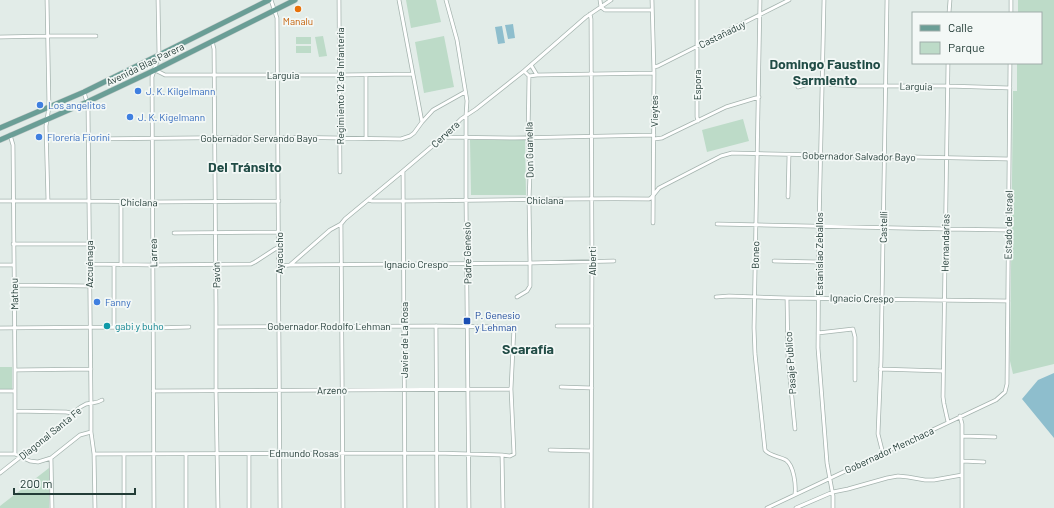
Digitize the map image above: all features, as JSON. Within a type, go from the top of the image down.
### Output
[{"type":"main road","name":"Avenida Blas Parera","points":[[0,127],[84,92],[270,0]]},
{"type":"main road","name":"Avenida Blas Parera","points":[[0,140],[155,70],[295,0]]},
{"type":"street","points":[[47,0],[49,107],[46,126],[48,201]]},
{"type":"street","name":"Larrea","points":[[154,508],[152,77],[159,55],[158,0]]},
{"type":"street","name":"Ayacucho","points":[[270,0],[277,18],[280,508]]},
{"type":"street","name":"Regimiento 12 de Infantería","points":[[339,0],[340,172]]},
{"type":"street","points":[[399,0],[422,122]]},
{"type":"street","name":"Padre Genesio","points":[[446,0],[457,40],[467,101],[466,200],[469,508]]},
{"type":"street","points":[[600,0],[601,7],[606,10],[652,10]]},
{"type":"street","name":"Cervera","points":[[290,265],[330,230],[341,224],[345,219],[443,137],[461,119],[524,71],[590,14],[611,0]]},
{"type":"street","name":"Vieytes","points":[[652,0],[654,67],[653,223]]},
{"type":"street","name":"Espora","points":[[697,0],[696,46],[698,121]]},
{"type":"street","name":"Boneo","points":[[760,0],[754,297],[755,354],[765,450],[767,453],[788,462],[794,477],[795,494]]},
{"type":"street","name":"Castañaduy","points":[[654,67],[789,0]]},
{"type":"street","name":"Estanislao Zeballos","points":[[824,0],[818,226],[818,348],[827,463],[834,508]]},
{"type":"street","name":"Castelli","points":[[883,454],[878,434],[887,0]]},
{"type":"street","points":[[949,12],[950,0]]},
{"type":"street","points":[[1011,12],[1012,0]]},
{"type":"street","name":"Alberti","points":[[590,14],[592,74],[591,508]]},
{"type":"street","points":[[0,37],[96,36]]},
{"type":"street","name":"Pavón","points":[[212,42],[214,49],[218,508]]},
{"type":"street","name":"Hernandarias","points":[[948,64],[944,371],[944,404],[948,422]]},
{"type":"street","name":"Estado de Israel","points":[[1006,387],[1010,64]]},
{"type":"street","points":[[531,65],[537,75]]},
{"type":"street","name":"Larguia","points":[[155,70],[165,74],[214,75],[413,74]]},
{"type":"street","points":[[524,71],[529,76],[654,73]]},
{"type":"street","points":[[366,75],[366,138]]},
{"type":"street","name":"Don Guanella","points":[[517,297],[529,289],[529,76]]},
{"type":"street","points":[[798,88],[822,82]]},
{"type":"street","name":"Larguia","points":[[822,82],[858,86],[1010,88]]},
{"type":"street","name":"Azcuénaga","points":[[84,92],[88,106],[91,432],[94,454],[95,508]]},
{"type":"street","name":"Gobernador Servando Bayo","points":[[88,139],[340,137],[401,139],[414,133],[433,110],[465,92]]},
{"type":"street","points":[[443,137],[662,138],[730,105],[759,97]]},
{"type":"street","name":"Matheu","points":[[10,135],[13,145],[15,454]]},
{"type":"street","name":"Gobernador Salvador Bayo","points":[[710,161],[729,154],[1009,159]]},
{"type":"street","points":[[788,197],[789,155]]},
{"type":"street","name":"Chiclana","points":[[368,200],[649,199],[660,188],[710,161]]},
{"type":"street","name":"Javier de La Rosa","points":[[403,171],[405,508]]},
{"type":"street","name":"Chiclana","points":[[0,201],[278,201]]},
{"type":"street","points":[[121,201],[121,265]]},
{"type":"street","points":[[341,224],[343,508]]},
{"type":"street","points":[[717,224],[1008,230]]},
{"type":"street","points":[[174,232],[279,232]]},
{"type":"street","points":[[13,244],[89,244]]},
{"type":"street","points":[[90,264],[251,264],[275,248],[279,247]]},
{"type":"street","name":"Ignacio Crespo","points":[[290,265],[614,261]]},
{"type":"street","points":[[774,261],[818,262]]},
{"type":"street","points":[[0,265],[13,265]]},
{"type":"street","points":[[114,265],[114,328]]},
{"type":"street","points":[[279,266],[290,265]]},
{"type":"street","points":[[14,285],[89,286]]},
{"type":"street","name":"Ignacio Crespo","points":[[716,297],[881,298],[1008,301]]},
{"type":"street","name":"Pasaje Publico","points":[[786,298],[789,362],[795,429]]},
{"type":"street","points":[[436,326],[437,508]]},
{"type":"street","points":[[558,326],[592,326]]},
{"type":"street","points":[[0,328],[189,327]]},
{"type":"street","name":"Gobernador Rodolfo Lehman","points":[[216,327],[514,327],[511,389]]},
{"type":"street","points":[[818,333],[853,329],[855,337],[855,380]]},
{"type":"street","points":[[15,370],[91,369]]},
{"type":"street","points":[[880,369],[944,371]]},
{"type":"street","points":[[561,387],[592,388]]},
{"type":"street","name":"Gobernador Menchaca","points":[[767,508],[999,398],[1005,392],[1006,387]]},
{"type":"street","name":"Arzeno","points":[[153,391],[511,389]]},
{"type":"street","name":"Edmundo Rosas","points":[[94,454],[437,453],[510,456],[513,455],[514,452],[511,389]]},
{"type":"street","points":[[0,391],[15,391]]},
{"type":"street","name":"Diagonal Santa Fe","points":[[0,473],[66,421],[72,413],[85,405],[91,403],[95,404],[102,400]]},
{"type":"street","points":[[15,411],[72,413]]},
{"type":"street","points":[[960,416],[962,424],[962,508]]},
{"type":"street","points":[[0,454],[15,454],[33,462],[38,462],[51,458],[77,436],[91,432]]},
{"type":"street","points":[[962,436],[995,437]]},
{"type":"street","points":[[550,450],[592,451]]},
{"type":"street","points":[[124,454],[124,508]]},
{"type":"street","points":[[186,454],[186,508]]},
{"type":"street","points":[[249,454],[249,508]]},
{"type":"street","points":[[502,455],[503,508]]},
{"type":"street","points":[[51,458],[52,508]]},
{"type":"street","points":[[962,461],[984,462]]},
{"type":"street","points":[[796,508],[832,492],[887,478],[898,476],[934,480],[962,475]]},
{"type":"green space","points":[[406,0],[436,0],[441,22],[411,28]]},
{"type":"green space","points":[[1018,0],[1054,0],[1054,364],[1013,374],[1010,361],[1013,91],[1017,91],[1017,64],[1042,64],[1042,12],[1018,12]]},
{"type":"green space","points":[[323,36],[327,56],[319,57],[315,37]]},
{"type":"green space","points":[[444,36],[454,87],[424,93],[415,42]]},
{"type":"green space","points":[[296,37],[311,37],[311,44],[296,44]]},
{"type":"green space","points":[[296,46],[311,46],[311,53],[296,53]]},
{"type":"green space","points":[[743,119],[749,141],[707,152],[702,130]]},
{"type":"green space","points":[[525,139],[526,195],[471,195],[470,140]]},
{"type":"green space","points":[[0,367],[12,367],[12,391],[0,391]]},
{"type":"green space","points":[[49,468],[49,508],[0,508],[0,506]]},
{"type":"water","points":[[513,24],[515,38],[508,39],[505,25]]},
{"type":"water","points":[[502,26],[505,43],[498,44],[495,27]]},
{"type":"water","points":[[1054,373],[1054,438],[1022,399],[1038,380]]},
{"type":"place","name":"Manalu","points":[[298,9]]},
{"type":"place","name":"J. K. Kilgelmann","points":[[138,91]]},
{"type":"place","name":"Los angelitos","points":[[40,105]]},
{"type":"place","name":"J. K. Kigelmann","points":[[130,117]]},
{"type":"place","name":"Florería Fiorini","points":[[39,137]]},
{"type":"place","name":"Fanny","points":[[97,302]]},
{"type":"place","name":"P. Genesio y Lehman","points":[[467,321]]},
{"type":"place","name":"gabi y buho","points":[[107,326]]},
{"type":"district","name":"Domingo Faustino Sarmiento","points":[[825,72]]},
{"type":"district","name":"Del Tránsito","points":[[245,167]]},
{"type":"district","name":"Scarafía","points":[[528,349]]}]
